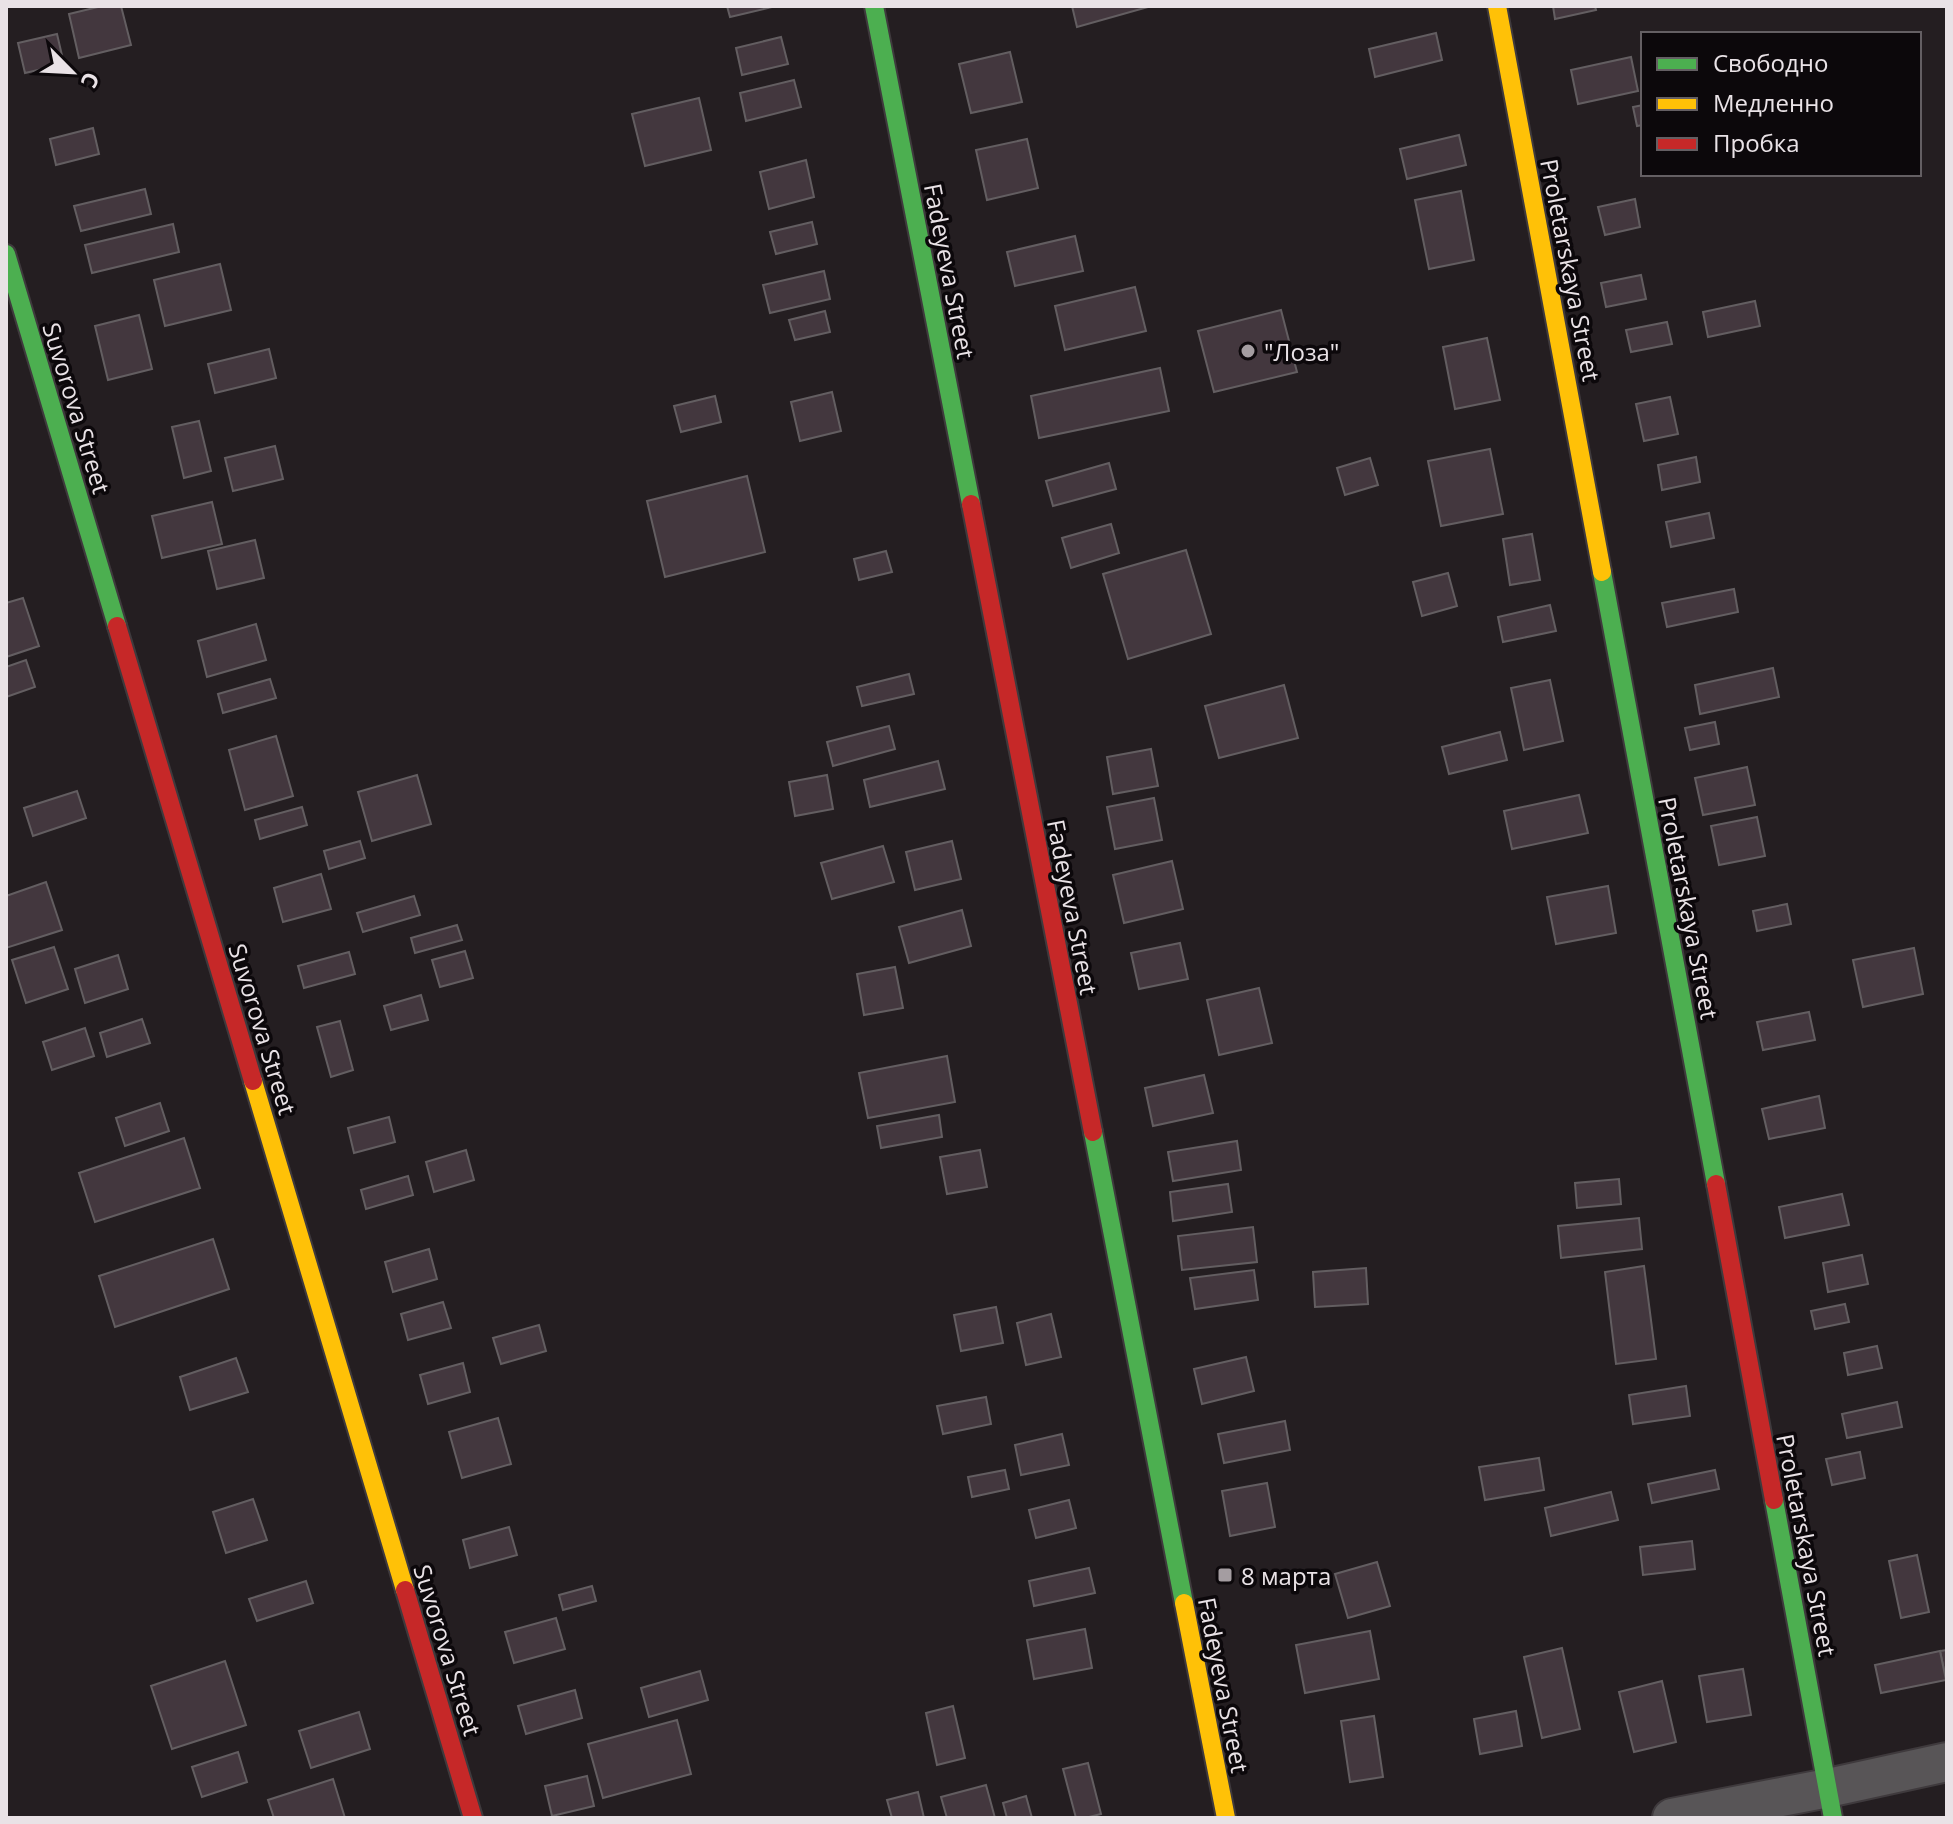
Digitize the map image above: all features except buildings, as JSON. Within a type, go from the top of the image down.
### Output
[{"type":"street","name":"Fadeyeva Street","points":[[874,6],[1226,1818]]},
{"type":"street","name":"Proletarskaya Street","points":[[1497,6],[1830,1803]]},
{"type":"street","name":"Suvorova Street","points":[[6,254],[473,1818]]},
{"type":"street","points":[[1672,1818],[1830,1803],[1947,1762]]},
{"type":"traffic: fast","points":[[874,6],[971,504]]},
{"type":"traffic: fast","points":[[6,254],[117,626]]},
{"type":"traffic: fast","points":[[1602,572],[1716,1184]]},
{"type":"traffic: fast","points":[[1093,1132],[1184,1603]]},
{"type":"traffic: fast","points":[[1774,1500],[1833,1818]]},
{"type":"traffic: slow","points":[[1497,6],[1602,572]]},
{"type":"traffic: slow","points":[[253,1081],[405,1590]]},
{"type":"traffic: slow","points":[[1184,1603],[1226,1818]]},
{"type":"traffic: jam","points":[[971,504],[1093,1132]]},
{"type":"traffic: jam","points":[[117,626],[253,1081]]},
{"type":"traffic: jam","points":[[1716,1184],[1774,1500]]},
{"type":"traffic: jam","points":[[405,1590],[473,1818]]},
{"type":"place","name":"\"Лоза\"","points":[[1248,351]]},
{"type":"place","name":"8 марта","points":[[1225,1575]]}]
